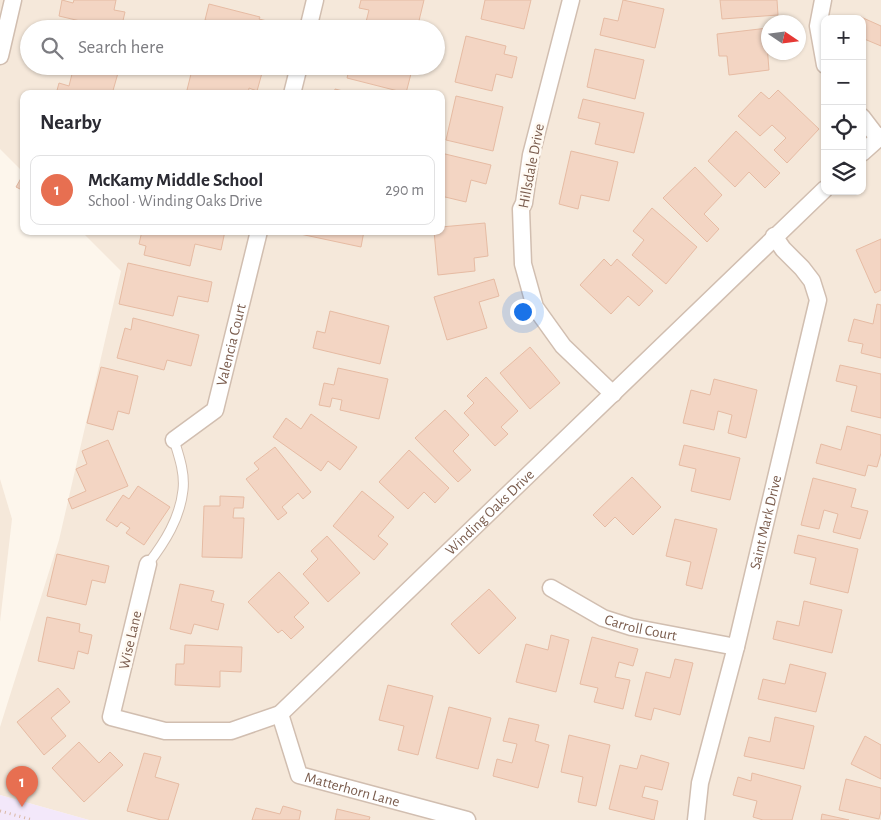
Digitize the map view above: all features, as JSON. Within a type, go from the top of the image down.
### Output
[{"type":"street","points":[[0,56],[13,0]]},
{"type":"street","points":[[310,20],[315,0]]},
{"type":"street","name":"Hillsdale Drive","points":[[571,0],[531,154],[524,203],[521,209],[523,264],[535,307],[564,346],[613,394]]},
{"type":"street","points":[[823,0],[818,26],[824,60]]},
{"type":"street","points":[[293,90],[297,75]]},
{"type":"street","points":[[865,150],[880,137],[866,121]]},
{"type":"street","name":"Winding Oaks Drive","points":[[111,717],[165,731],[230,731],[280,714],[821,193]]},
{"type":"street","name":"Valencia Court","points":[[174,440],[215,410],[257,235]]},
{"type":"street","name":"Saint Mark Drive","points":[[696,820],[700,782],[736,647],[818,300],[812,281],[783,249],[774,236]]},
{"type":"street","name":"Wise Lane","points":[[111,717],[148,564]]},
{"type":"street","name":"Carroll Court","points":[[551,588],[603,618],[632,627],[736,647]]},
{"type":"street","name":"Matterhorn Lane","points":[[280,714],[299,775],[467,820]]},
{"type":"lane","points":[[148,564],[168,534],[178,514],[183,489],[181,464],[174,440]]},
{"type":"path","points":[[0,810],[33,820]]},
{"type":"shaded area","points":[[0,0],[881,0],[881,820],[89,820],[0,795],[0,727],[59,540],[121,271],[85,235],[445,235],[445,90],[20,90],[20,169],[0,149]]},
{"type":"shaded area","points":[[0,479],[12,519],[0,622]]},
{"type":"shaded area","points":[[0,795],[89,820],[0,820]]},
{"type":"building","points":[[62,0],[73,3],[74,0],[116,0],[114,10],[125,12],[123,20],[76,20],[59,16]]},
{"type":"building","points":[[361,0],[424,0],[419,20],[366,20],[369,10],[359,8]]},
{"type":"building","points":[[485,0],[531,0],[524,29],[481,19]]},
{"type":"building","points":[[623,0],[664,9],[655,48],[600,35],[604,18],[618,21]]},
{"type":"building","points":[[720,0],[777,0],[778,15],[722,19]]},
{"type":"building","points":[[209,4],[260,17],[259,19],[263,20],[205,20]]},
{"type":"building","points":[[866,19],[881,26],[881,46],[866,40]]},
{"type":"building","points":[[761,29],[761,60],[768,60],[769,70],[729,75],[727,56],[719,56],[717,34]]},
{"type":"building","points":[[466,36],[506,46],[504,54],[517,57],[512,78],[496,74],[492,91],[455,82]]},
{"type":"building","points":[[595,49],[644,60],[635,99],[587,87]]},
{"type":"building","points":[[72,75],[117,75],[113,90],[57,90],[59,83],[69,86]]},
{"type":"building","points":[[191,75],[261,75],[257,90],[249,88],[249,90],[187,90]]},
{"type":"building","points":[[348,75],[411,75],[407,90],[394,90],[347,78]]},
{"type":"building","points":[[778,90],[819,129],[787,163],[774,150],[786,138],[772,125],[760,136],[738,116],[761,92],[769,99]]},
{"type":"building","points":[[456,96],[503,107],[493,151],[446,140]]},
{"type":"building","points":[[583,99],[644,113],[634,153],[595,144],[600,123],[578,118]]},
{"type":"building","points":[[736,131],[780,173],[765,188],[749,172],[735,187],[708,161]]},
{"type":"building","points":[[571,151],[618,162],[609,201],[581,195],[578,209],[559,204]]},
{"type":"building","points":[[445,154],[491,165],[486,184],[471,180],[466,202],[445,197]]},
{"type":"building","points":[[695,167],[722,195],[704,214],[719,229],[707,242],[663,198]]},
{"type":"building","points":[[20,180],[20,189],[16,187]]},
{"type":"building","points":[[652,208],[697,247],[666,284],[632,255],[644,240],[633,231]]},
{"type":"building","points":[[485,223],[488,256],[474,258],[475,271],[438,275],[434,235],[445,235],[445,227]]},
{"type":"building","points":[[141,235],[224,235],[221,250],[195,244],[190,266],[144,255],[146,246],[139,244]]},
{"type":"building","points":[[305,235],[363,235],[361,247]]},
{"type":"building","points":[[881,239],[881,290],[875,293],[856,250]]},
{"type":"building","points":[[604,259],[611,266],[617,259],[653,291],[639,306],[628,296],[611,314],[580,285]]},
{"type":"building","points":[[128,263],[212,282],[208,302],[178,296],[173,316],[119,304]]},
{"type":"building","points":[[494,279],[499,296],[479,302],[487,328],[447,340],[434,297]]},
{"type":"building","points":[[877,304],[881,305],[881,358],[861,353],[863,344],[848,341],[854,319],[873,324]]},
{"type":"building","points":[[330,311],[389,326],[380,364],[313,348],[317,331],[325,333]]},
{"type":"building","points":[[133,318],[199,335],[191,366],[167,360],[164,370],[117,358],[125,328],[131,330]]},
{"type":"building","points":[[530,347],[560,383],[530,409],[500,373]]},
{"type":"building","points":[[840,365],[881,374],[881,418],[851,411],[857,386],[836,381]]},
{"type":"building","points":[[101,367],[138,376],[129,414],[118,411],[113,430],[87,423]]},
{"type":"building","points":[[338,368],[388,379],[379,419],[340,410],[342,400],[332,398],[330,407],[319,405],[324,383],[334,385]]},
{"type":"building","points":[[486,377],[518,411],[501,427],[508,434],[495,446],[464,413],[474,403],[467,396]]},
{"type":"building","points":[[714,379],[757,390],[746,438],[728,433],[732,415],[718,411],[714,430],[683,423],[691,390],[710,395]]},
{"type":"building","points":[[445,410],[469,435],[453,451],[471,470],[458,482],[415,438]]},
{"type":"building","points":[[311,414],[357,447],[340,470],[328,461],[321,471],[273,437],[286,418],[301,429]]},
{"type":"building","points":[[847,426],[881,435],[881,453],[877,467],[868,465],[865,476],[816,463],[821,444],[841,450]]},
{"type":"building","points":[[108,440],[128,486],[72,509],[68,499],[86,491],[76,469],[87,464],[82,451]]},
{"type":"building","points":[[684,445],[740,458],[730,500],[691,491],[696,469],[679,465]]},
{"type":"building","points":[[275,447],[311,492],[303,499],[298,493],[282,507],[287,513],[278,520],[246,479],[259,469],[254,463]]},
{"type":"building","points":[[409,450],[449,488],[435,503],[424,492],[408,509],[379,482]]},
{"type":"building","points":[[632,477],[661,507],[633,535],[615,517],[605,527],[593,515]]},
{"type":"building","points":[[813,478],[856,489],[851,507],[868,511],[860,539],[833,532],[838,514],[824,510],[819,529],[801,525]]},
{"type":"building","points":[[138,486],[170,507],[144,545],[126,533],[130,528],[121,522],[117,527],[106,520],[123,495],[129,499]]},
{"type":"building","points":[[362,491],[394,517],[378,536],[388,544],[374,560],[333,526]]},
{"type":"building","points":[[220,496],[244,497],[243,508],[234,508],[233,518],[244,518],[242,558],[202,557],[204,506],[220,506]]},
{"type":"building","points":[[675,519],[717,529],[702,589],[686,585],[691,562],[666,556]]},
{"type":"building","points":[[798,535],[858,549],[848,593],[810,584],[816,558],[794,553]]},
{"type":"building","points":[[327,536],[360,573],[328,602],[303,574],[318,559],[311,551]]},
{"type":"building","points":[[57,554],[109,566],[105,583],[92,580],[86,605],[47,596]]},
{"type":"building","points":[[279,572],[309,603],[294,617],[304,627],[291,639],[282,630],[278,633],[248,602]]},
{"type":"building","points":[[180,584],[214,591],[211,601],[224,604],[218,630],[194,624],[191,634],[170,629]]},
{"type":"building","points":[[489,589],[516,618],[479,654],[451,624]]},
{"type":"building","points":[[804,601],[842,610],[832,653],[773,639],[777,621],[799,626]]},
{"type":"building","points":[[47,617],[80,624],[79,632],[92,635],[88,654],[78,651],[74,669],[38,661]]},
{"type":"building","points":[[551,635],[569,640],[556,692],[516,682],[526,644],[548,650]]},
{"type":"building","points":[[592,637],[638,649],[633,666],[619,662],[615,677],[630,680],[623,709],[594,702],[598,688],[580,684]]},
{"type":"building","points":[[185,645],[242,647],[241,672],[220,671],[220,687],[175,685],[176,664],[184,664]]},
{"type":"building","points":[[675,659],[693,663],[680,715],[654,708],[651,720],[635,716],[646,672],[670,678]]},
{"type":"building","points":[[790,664],[826,673],[816,712],[758,699],[763,679],[785,684]]},
{"type":"building","points":[[388,685],[433,696],[418,755],[398,750],[404,726],[379,720]]},
{"type":"building","points":[[58,688],[70,702],[51,718],[66,736],[44,755],[17,722]]},
{"type":"building","points":[[449,707],[491,718],[478,769],[436,758]]},
{"type":"building","points":[[775,717],[814,726],[804,769],[744,756],[749,737],[770,742]]},
{"type":"building","points":[[509,718],[539,725],[535,741],[549,745],[538,788],[493,776],[497,759],[512,763],[517,744],[503,741]]},
{"type":"building","points":[[569,735],[610,745],[596,806],[578,802],[583,777],[561,772]]},
{"type":"building","points":[[865,736],[881,745],[881,779],[851,764]]},
{"type":"building","points":[[79,742],[99,763],[110,752],[123,765],[84,802],[52,768]]},
{"type":"building","points":[[144,753],[161,757],[155,777],[179,784],[168,820],[161,820],[127,811]]},
{"type":"building","points":[[641,755],[669,763],[662,790],[645,786],[642,797],[658,801],[654,820],[609,809],[620,765],[637,769]]},
{"type":"building","points":[[752,773],[801,786],[792,820],[763,820],[753,817],[757,801],[733,795],[738,777],[751,781]]},
{"type":"building","points":[[846,779],[881,788],[879,819],[839,810]]},
{"type":"building","points":[[283,806],[301,811],[299,820],[252,820],[256,808],[280,814]]},
{"type":"building","points":[[337,809],[370,817],[369,820],[335,820]]},
{"type":"building","points":[[822,814],[849,820],[821,820]]},
{"type":"place","name":"McKamy Middle School","points":[[22,807]]}]
